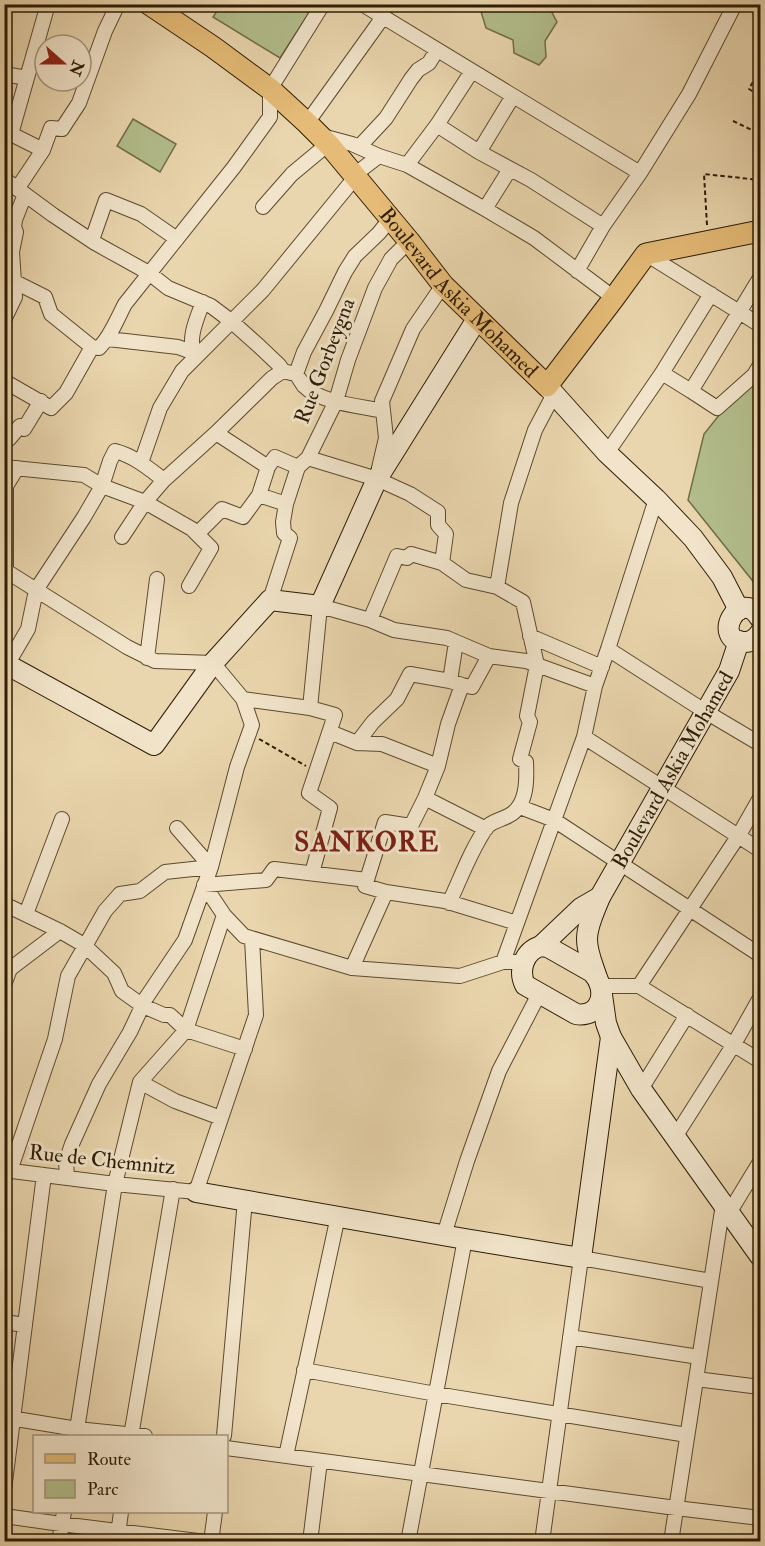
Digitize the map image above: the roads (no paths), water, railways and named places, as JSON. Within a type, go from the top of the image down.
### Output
[{"type":"main road","name":"Boulevard Askia Mohamed","points":[[149,4],[270,89],[318,134],[409,241],[443,285],[551,390]]},
{"type":"main road","points":[[551,390],[645,254],[760,231]]},
{"type":"street","points":[[43,150],[8,133],[27,78],[48,4]]},
{"type":"street","points":[[4,320],[15,297],[12,252],[16,231],[9,227],[21,191],[43,150],[51,128],[62,129],[79,103],[105,31],[118,4]]},
{"type":"street","points":[[13,281],[45,297],[51,314],[92,346],[99,348],[108,339],[125,304],[234,167],[270,117],[270,89],[323,4]]},
{"type":"street","points":[[362,4],[640,173]]},
{"type":"street","points":[[577,271],[603,226],[640,173],[688,94],[735,4]]},
{"type":"street","points":[[263,207],[292,174],[318,134],[382,17]]},
{"type":"street","points":[[359,147],[386,118],[411,79],[418,70],[429,63],[437,50]]},
{"type":"street","points":[[406,165],[438,125],[472,71]]},
{"type":"street","points":[[4,74],[27,78]]},
{"type":"street","points":[[479,152],[513,96]]},
{"type":"street","points":[[438,125],[479,152],[547,189],[603,226]]},
{"type":"street","points":[[318,134],[352,144],[406,165],[534,238],[614,298]]},
{"type":"street","points":[[141,463],[160,408],[182,371],[263,290],[362,169],[379,156]]},
{"type":"street","points":[[485,209],[510,170]]},
{"type":"street","points":[[4,179],[53,215],[149,273],[168,288],[211,306],[311,391],[336,401],[383,411]]},
{"type":"street","points":[[92,240],[106,200],[141,214],[177,239]]},
{"type":"street","points":[[122,537],[145,502],[164,480],[272,378],[290,372],[304,352],[355,256],[390,219]]},
{"type":"street","name":"Rue Gorbeygna","points":[[270,600],[290,538],[284,533],[286,504],[303,463],[336,401],[348,360],[375,288],[391,260],[409,241]]},
{"type":"street","points":[[645,254],[760,325]]},
{"type":"street","points":[[691,391],[760,278]]},
{"type":"street","points":[[377,479],[386,438],[382,401],[413,329],[443,285]]},
{"type":"street","points":[[608,453],[662,373],[711,294]]},
{"type":"street","points":[[196,356],[191,350],[192,338],[202,302]]},
{"type":"street","points":[[310,708],[320,606],[377,479],[477,319]]},
{"type":"street","points":[[108,339],[178,347],[196,356]]},
{"type":"street","points":[[4,381],[51,408],[66,393],[92,346]]},
{"type":"street","points":[[662,373],[717,408],[754,375],[760,365]]},
{"type":"street","points":[[497,587],[511,503],[551,390]]},
{"type":"street","name":"Boulevard Askia Mohamed","points":[[551,390],[608,453],[693,538],[722,577],[739,610]]},
{"type":"street","points":[[4,437],[9,439],[20,426],[24,429],[41,401]]},
{"type":"street","points":[[216,433],[268,467]]},
{"type":"street","points":[[164,480],[126,454],[115,452],[102,486],[36,590],[28,629],[6,664],[154,745],[213,663],[270,600],[320,606],[370,620],[394,630],[447,638],[489,656],[526,661],[595,686]]},
{"type":"street","points":[[198,534],[222,509],[243,517],[259,495],[268,467],[275,457],[377,479],[410,494],[438,512],[438,525],[446,534],[442,563]]},
{"type":"street","points":[[67,1177],[66,1162],[86,1110],[130,1032],[146,998],[185,940],[211,867],[237,767],[252,725],[243,699],[213,663],[155,662],[5,572],[6,486],[11,468],[84,475],[102,486],[145,502],[198,534],[211,548],[189,586]]},
{"type":"street","points":[[259,495],[286,504]]},
{"type":"street","points":[[503,962],[584,737],[595,686],[656,499]]},
{"type":"street","points":[[370,620],[398,556],[407,558],[411,554],[442,563],[466,580],[497,587],[523,602],[537,665],[527,716],[530,722],[520,759],[526,762],[527,782],[520,807],[510,815],[489,824],[449,903]]},
{"type":"street","points":[[147,658],[158,579]]},
{"type":"street","points":[[760,618],[752,610],[739,610],[733,614],[729,626],[730,632],[739,641],[751,642],[760,634]]},
{"type":"street","points":[[530,636],[602,667]]},
{"type":"street","name":"Boulevard Askia Mohamed","points":[[611,1037],[606,1023],[600,986],[590,956],[587,938],[591,920],[600,897],[729,671],[739,641]]},
{"type":"street","points":[[456,642],[456,683],[438,766],[411,826],[385,822],[365,886],[449,903],[517,922]]},
{"type":"street","points":[[608,649],[760,744]]},
{"type":"street","points":[[357,743],[373,722],[397,699],[410,674],[472,687],[489,656]]},
{"type":"street","points":[[243,699],[310,708],[335,715],[309,793],[330,808],[312,873]]},
{"type":"street","points":[[330,732],[357,743],[382,744],[438,766]]},
{"type":"street","points":[[584,737],[760,850]]},
{"type":"street","points":[[425,798],[486,829]]},
{"type":"street","points":[[639,986],[739,835],[760,798]]},
{"type":"street","points":[[520,807],[554,820],[760,955]]},
{"type":"street","points":[[26,914],[62,819]]},
{"type":"street","points":[[177,828],[211,867]]},
{"type":"street","points":[[7,1170],[55,1039],[68,976],[105,910],[120,894],[140,891],[165,872],[211,867]]},
{"type":"street","points":[[204,885],[266,880],[274,869],[368,880]]},
{"type":"street","points":[[204,885],[224,915],[244,936],[352,968],[460,976],[503,962],[523,966]]},
{"type":"street","points":[[352,968],[386,892]]},
{"type":"street","points":[[541,946],[581,908],[600,897]]},
{"type":"street","points":[[5,906],[26,914],[84,945],[114,973],[122,992],[143,1006],[164,1015],[170,1015],[186,1030],[244,1049]]},
{"type":"street","points":[[77,1433],[115,1184],[140,1082],[186,1030],[224,915]]},
{"type":"street","points":[[4,985],[7,967],[60,931]]},
{"type":"street","points":[[252,939],[256,1016],[196,1192],[711,1281]]},
{"type":"street","points":[[541,946],[548,947],[591,972],[600,986],[598,1004],[592,1012],[585,1015],[576,1014],[525,986],[522,979],[527,956],[533,948],[541,946]]},
{"type":"street","points":[[600,986],[639,986],[760,1061]]},
{"type":"street","points":[[444,1235],[499,1071],[539,994]]},
{"type":"street","points":[[675,1137],[734,1044],[760,998]]},
{"type":"street","points":[[641,1089],[687,1015]]},
{"type":"street","points":[[611,1037],[641,1089],[760,1256]]},
{"type":"street","points":[[542,1542],[611,1037]]},
{"type":"street","points":[[140,1082],[175,1101],[221,1118]]},
{"type":"street","points":[[671,1542],[711,1281],[726,1208],[760,1162]]},
{"type":"street","name":"Rue de Chemnitz","points":[[7,1170],[196,1192]]},
{"type":"street","points":[[4,1490],[9,1418],[25,1325],[44,1175]]},
{"type":"street","points":[[136,1435],[172,1189]]},
{"type":"street","points":[[224,1435],[245,1200]]},
{"type":"street","points":[[286,1456],[338,1216]]},
{"type":"street","points":[[408,1542],[465,1239]]},
{"type":"street","points":[[4,1322],[25,1325]]},
{"type":"street","points":[[570,1337],[699,1357]]},
{"type":"street","points":[[304,1370],[687,1435]]},
{"type":"street","points":[[696,1379],[760,1387]]},
{"type":"street","points":[[9,1418],[77,1433],[116,1435]]},
{"type":"street","points":[[228,1448],[676,1509],[760,1518]]},
{"type":"street","points":[[310,1542],[320,1461]]},
{"type":"street","points":[[118,1536],[121,1513]]},
{"type":"street","points":[[211,1542],[215,1513]]},
{"type":"street","points":[[4,1516],[62,1518],[118,1536],[206,1542]]},
{"type":"street","points":[[59,1542],[62,1518]]},
{"type":"district","name":"SANKORE","points":[[367,842]]}]
